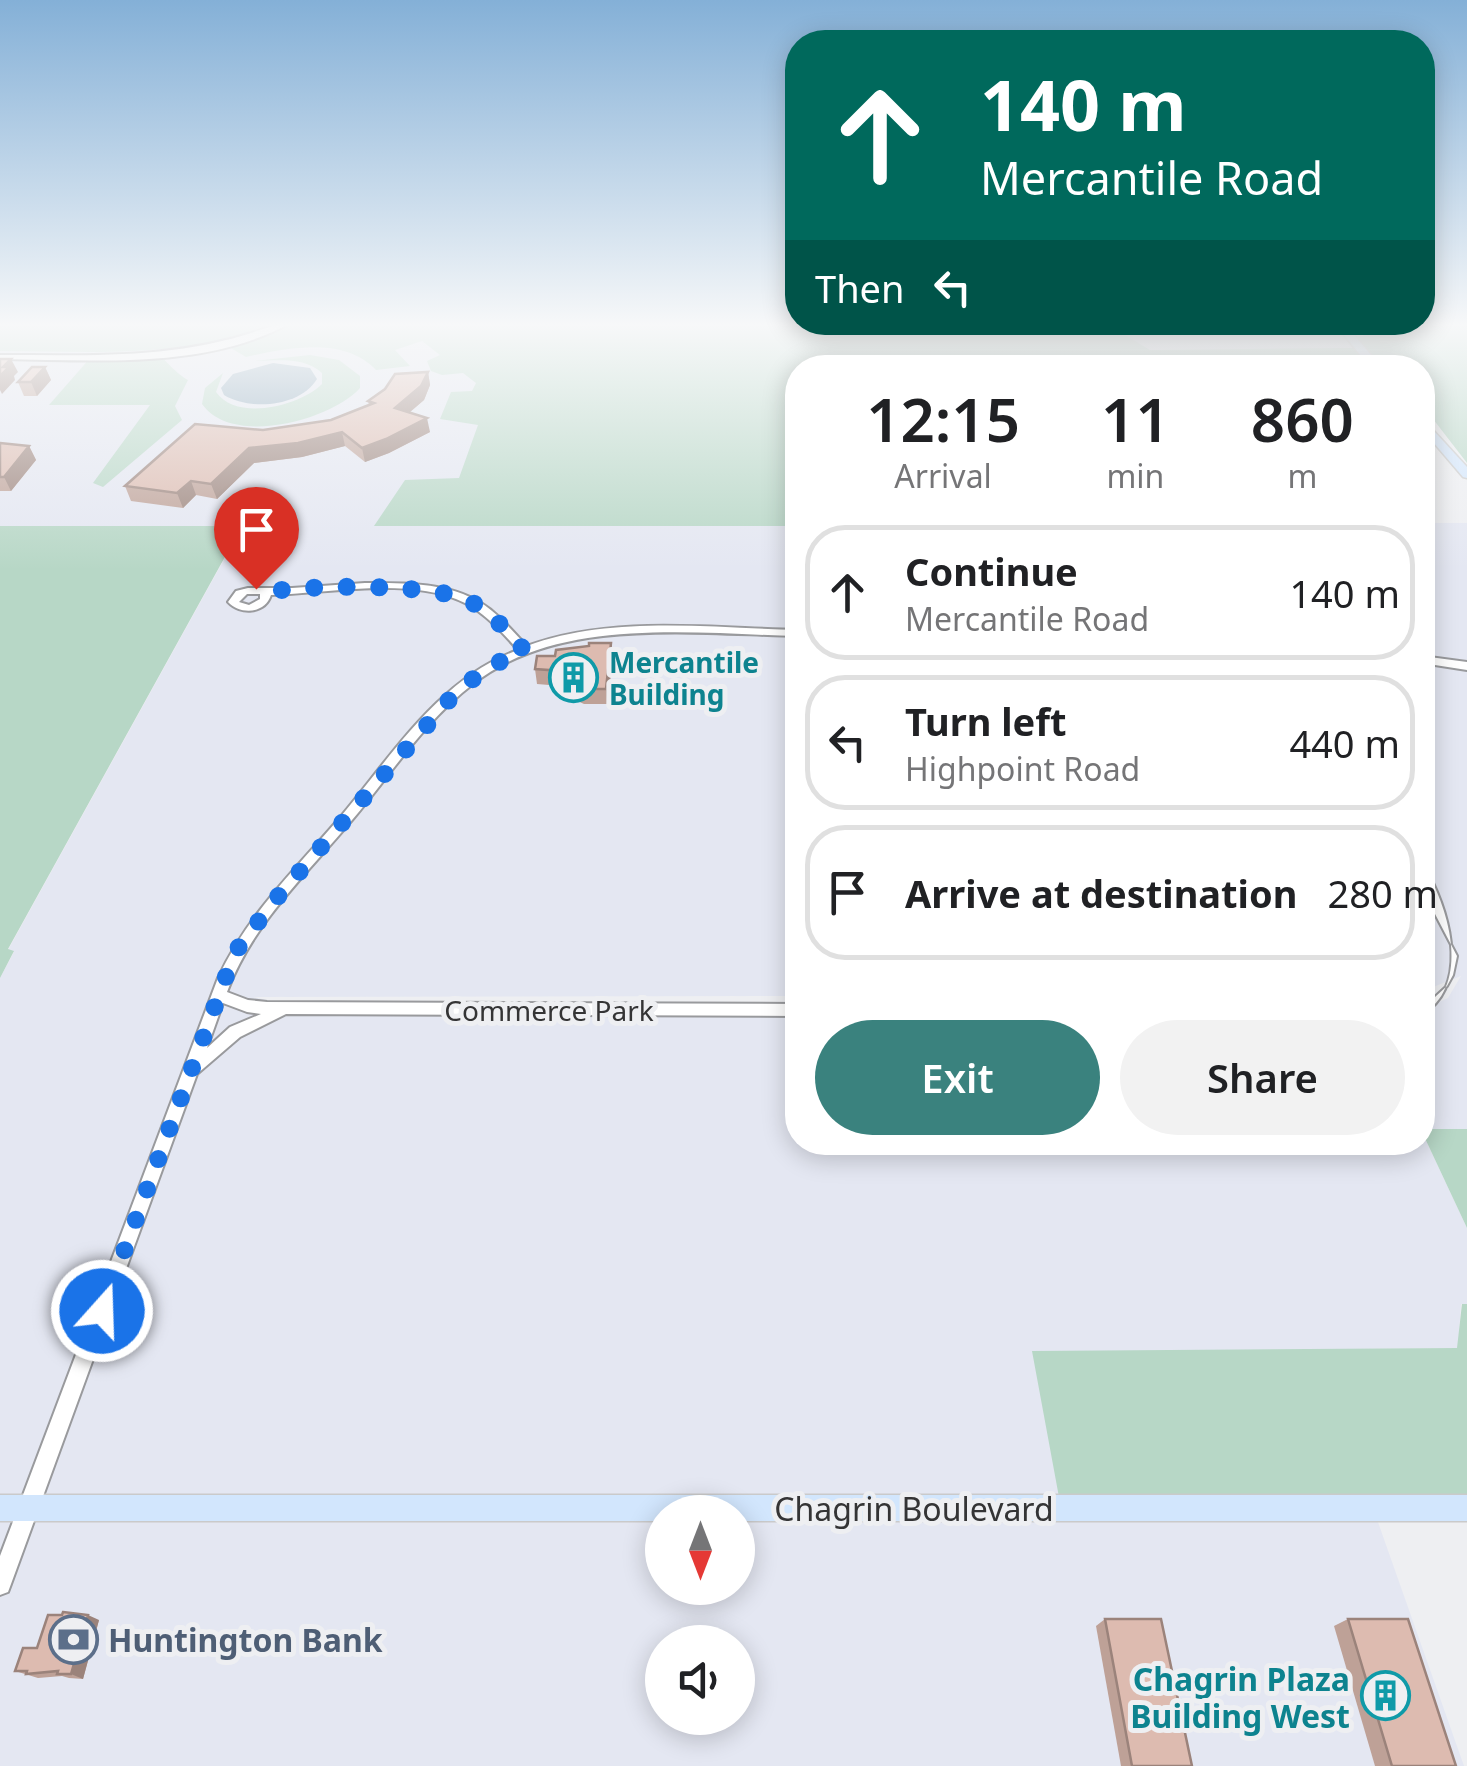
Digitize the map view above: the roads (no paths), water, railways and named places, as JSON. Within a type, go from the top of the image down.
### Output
[{"type":"main road","points":[[1435,436],[1467,474]]},
{"type":"main road","name":"Chagrin Boulevard","points":[[0,1508],[1467,1508]]},
{"type":"street","points":[[266,592],[383,589],[442,593],[469,601],[490,614],[525,651]]},
{"type":"street","points":[[188,1076],[235,952],[250,930],[438,710],[475,676],[525,651],[565,638],[601,634],[785,633]]},
{"type":"street","points":[[1435,662],[1467,666]]},
{"type":"street","points":[[1435,900],[1464,956],[1464,970],[1448,998],[1435,1004]]},
{"type":"street","name":"Commerce Park","points":[[218,995],[248,1006],[300,1008],[785,1010]]},
{"type":"street","name":"Commerce Park","points":[[0,1584],[188,1076],[235,1032],[274,1014],[300,1008]]},
{"type":"place","name":"Mercantile Building","points":[[574,678]]},
{"type":"place","name":"Huntington Bank","points":[[73,1639]]},
{"type":"place","name":"Chagrin Plaza Building West","points":[[1385,1696]]}]
